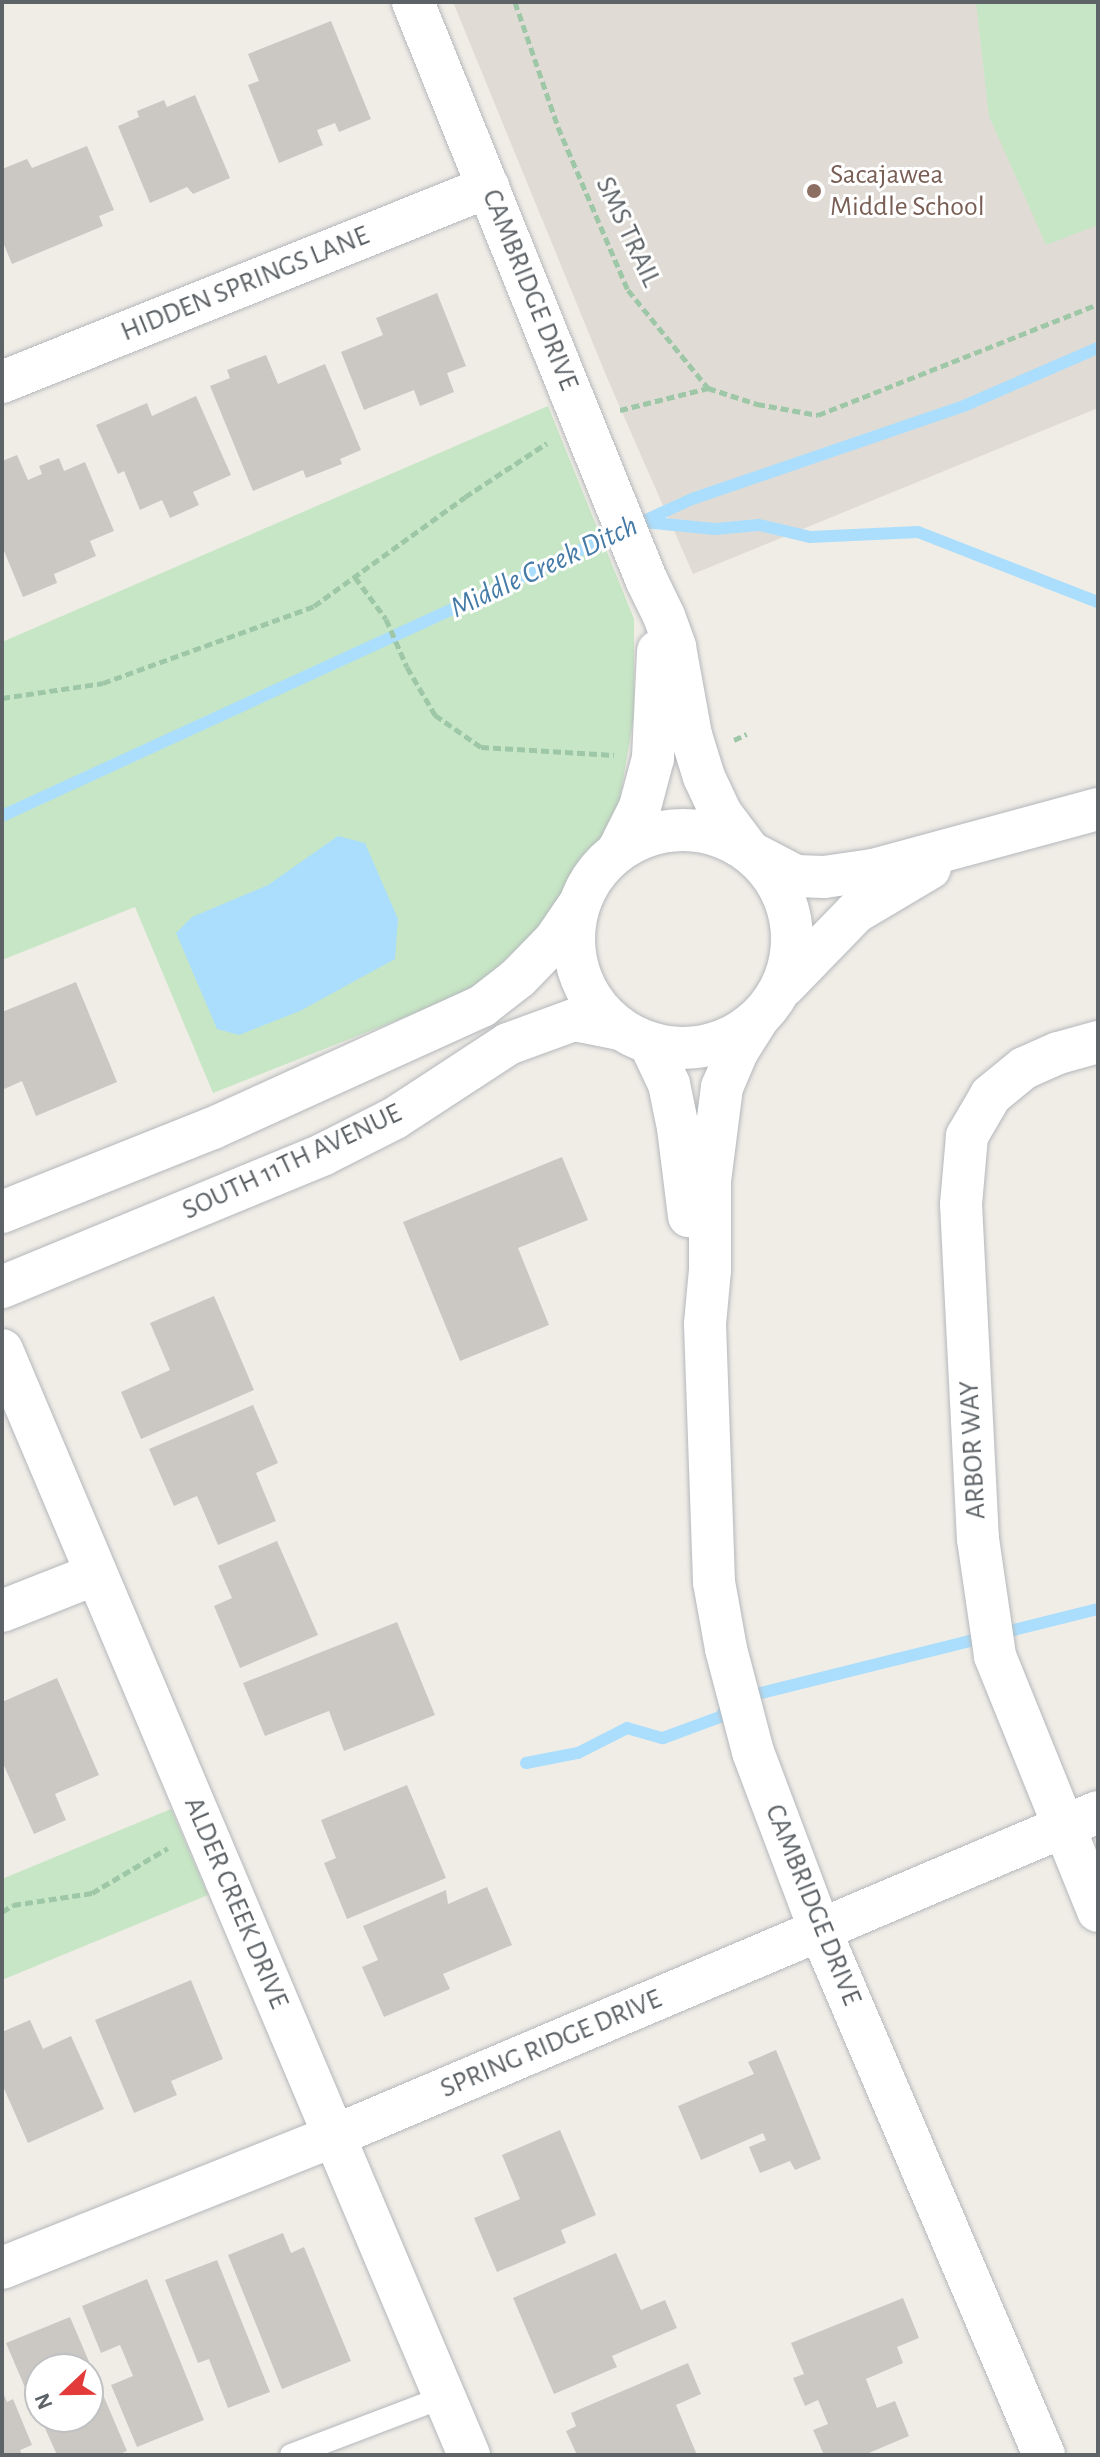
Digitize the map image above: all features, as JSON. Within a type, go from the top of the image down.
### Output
[{"type":"street","name":"CAMBRIDGE DRIVE","points":[[413,2],[675,647],[697,756],[720,812],[750,852]]},
{"type":"street","name":"HIDDEN SPRINGS LANE","points":[[2,382],[488,187]]},
{"type":"street","name":"CAMBRIDGE DRIVE","points":[[618,851],[640,807],[653,758],[658,639],[646,579]]},
{"type":"street","name":"SOUTH 11TH AVENUE","points":[[2,1287],[322,1155],[395,1118],[508,1044],[574,1020],[688,1049],[725,1041],[769,1005],[856,912],[987,840],[1098,809]]},
{"type":"street","name":"SOUTH 11TH AVENUE","points":[[2,1212],[211,1129],[482,1006],[518,978],[554,941],[578,906],[593,875],[618,851],[648,834],[681,829],[716,834],[796,876],[824,877],[873,870],[1033,827]]},
{"type":"street","name":"SOUTH 11TH AVENUE","points":[[750,852],[775,880],[790,915],[792,954],[769,1005]]},
{"type":"street","name":"SOUTH 11TH AVENUE","points":[[578,906],[573,940],[579,974],[595,1005],[634,1036]]},
{"type":"street","name":"CAMBRIDGE DRIVE","points":[[769,1005],[737,1052],[722,1087],[710,1181],[710,1270],[705,1324],[714,1582],[726,1649],[753,1752],[820,1930],[1044,2455]]},
{"type":"street","name":"CAMBRIDGE DRIVE","points":[[634,1036],[669,1084],[678,1128],[693,1265],[705,1324]]},
{"type":"street","name":"ARBOR WAY","points":[[1098,1042],[1024,1068],[991,1095],[967,1136],[961,1204],[978,1539],[995,1656],[1080,1819],[1098,1911]]},
{"type":"street","name":"ALDER CREEK DRIVE","points":[[2,1350],[469,2455]]},
{"type":"street","points":[[2,1611],[96,1574]]},
{"type":"street","name":"SPRING RIDGE DRIVE","points":[[2,2268],[334,2136],[1080,1819]]},
{"type":"lane","points":[[291,2455],[444,2397]]},
{"type":"path","name":"SMS TRAIL","points":[[515,2],[558,127],[628,290],[708,388]]},
{"type":"path","points":[[2,698],[103,683],[314,606],[465,497],[582,420],[708,388],[757,404],[818,415],[1098,304]]},
{"type":"path","points":[[355,577],[386,619],[407,667],[435,715],[481,747],[653,758]]},
{"type":"path","points":[[697,756],[747,734]]},
{"type":"path","points":[[2,1912],[13,1905],[92,1893],[204,1828]]},
{"type":"shaded area","name":"Sacajawea Middle School","points":[[453,2],[1098,2],[1098,408],[693,574],[608,380]]},
{"type":"green space","points":[[976,2],[1098,2],[1098,225],[1046,245],[989,116]]},
{"type":"green space","points":[[548,406],[634,619],[634,716],[615,827],[533,934],[471,991],[213,1093],[135,907],[2,960],[2,642]]},
{"type":"green space","points":[[171,1809],[208,1895],[2,1980],[2,1879]]},
{"type":"water","points":[[338,836],[365,843],[398,919],[395,959],[300,1011],[239,1035],[217,1029],[176,933],[192,917],[268,885]]},
{"type":"building","points":[[331,21],[371,119],[339,132],[335,123],[317,130],[323,145],[279,163],[248,85],[259,81],[248,54]]},
{"type":"building","points":[[195,95],[230,178],[193,194],[187,187],[150,203],[118,126],[139,117],[137,111],[164,100],[167,107]]},
{"type":"building","points":[[87,146],[114,210],[99,216],[103,226],[12,264],[2,240],[2,169],[27,159],[32,168]]},
{"type":"building","points":[[437,293],[466,366],[447,373],[454,392],[420,406],[414,390],[364,410],[341,352],[383,335],[376,318]]},
{"type":"building","points":[[266,355],[278,384],[325,364],[361,450],[340,459],[342,464],[306,478],[303,470],[253,491],[210,386],[230,378],[227,370]]},
{"type":"building","points":[[196,396],[231,475],[193,492],[199,505],[170,518],[162,500],[140,510],[124,471],[118,474],[96,425],[147,403],[152,416]]},
{"type":"building","points":[[17,455],[28,480],[42,474],[39,466],[59,458],[64,471],[85,462],[114,531],[90,541],[96,556],[54,574],[57,583],[23,597],[2,546],[2,461]]},
{"type":"building","points":[[76,982],[117,1082],[36,1116],[22,1081],[2,1090],[2,1012]]},
{"type":"building","points":[[562,1157],[588,1220],[518,1248],[549,1325],[460,1361],[403,1222]]},
{"type":"building","points":[[214,1296],[254,1390],[141,1439],[121,1392],[170,1370],[150,1323]]},
{"type":"building","points":[[253,1405],[278,1463],[256,1473],[276,1521],[218,1545],[197,1496],[174,1506],[149,1449]]},
{"type":"building","points":[[277,1541],[318,1635],[240,1668],[214,1606],[232,1598],[218,1566]]},
{"type":"building","points":[[397,1622],[435,1715],[344,1751],[329,1711],[265,1736],[243,1683]]},
{"type":"building","points":[[57,1678],[99,1775],[55,1794],[66,1820],[34,1834],[2,1761],[2,1702]]},
{"type":"building","points":[[407,1785],[446,1878],[347,1919],[324,1863],[336,1858],[321,1820]]},
{"type":"building","points":[[487,1887],[512,1945],[443,1974],[450,1989],[384,2017],[362,1967],[378,1960],[363,1926],[446,1890],[448,1904]]},
{"type":"building","points":[[191,1980],[223,2059],[171,2081],[177,2095],[134,2113],[95,2020]]},
{"type":"building","points":[[30,2020],[43,2049],[71,2036],[104,2109],[28,2143],[2,2084],[2,2032]]},
{"type":"building","points":[[776,2050],[821,2159],[795,2170],[790,2161],[760,2173],[749,2147],[766,2140],[763,2133],[701,2160],[678,2106],[754,2074],[748,2062]]},
{"type":"building","points":[[560,2130],[596,2215],[561,2230],[566,2243],[497,2272],[474,2218],[520,2199],[502,2155]]},
{"type":"building","points":[[283,2233],[291,2253],[304,2247],[351,2361],[282,2389],[228,2255]]},
{"type":"building","points":[[616,2253],[641,2310],[665,2300],[677,2328],[612,2356],[617,2367],[554,2394],[513,2298]]},
{"type":"building","points":[[217,2260],[270,2392],[228,2408],[209,2359],[198,2363],[165,2280]]},
{"type":"building","points":[[147,2279],[204,2420],[137,2447],[111,2385],[133,2376],[120,2345],[101,2353],[82,2306]]},
{"type":"building","points":[[903,2298],[919,2338],[897,2347],[903,2363],[866,2379],[877,2408],[895,2401],[909,2436],[864,2455],[824,2455],[813,2430],[828,2424],[818,2400],[805,2406],[793,2378],[804,2374],[791,2343]]},
{"type":"building","points":[[70,2317],[85,2353],[24,2353],[24,2385],[6,2343]]},
{"type":"building","points":[[688,2363],[701,2394],[676,2405],[697,2455],[577,2455],[566,2431],[576,2426],[571,2413]]},
{"type":"building","points":[[2,2390],[7,2402],[13,2399],[24,2433],[27,2433],[32,2445],[20,2450],[22,2455],[2,2455]]},
{"type":"building","points":[[104,2397],[127,2451],[117,2455],[57,2455],[47,2433],[104,2433]]},
{"type":"waterway","name":"Middle Creek Ditch","points":[[2,816],[692,499],[966,405],[1098,348]]},
{"type":"waterway","points":[[644,522],[715,529],[759,525],[810,537],[918,532],[1098,602]]},
{"type":"waterway","points":[[526,1763],[578,1753],[627,1728],[663,1738],[720,1717],[733,1700],[1098,1609]]},
{"type":"place","name":"Sacajawea Middle School","points":[[814,191]]}]
